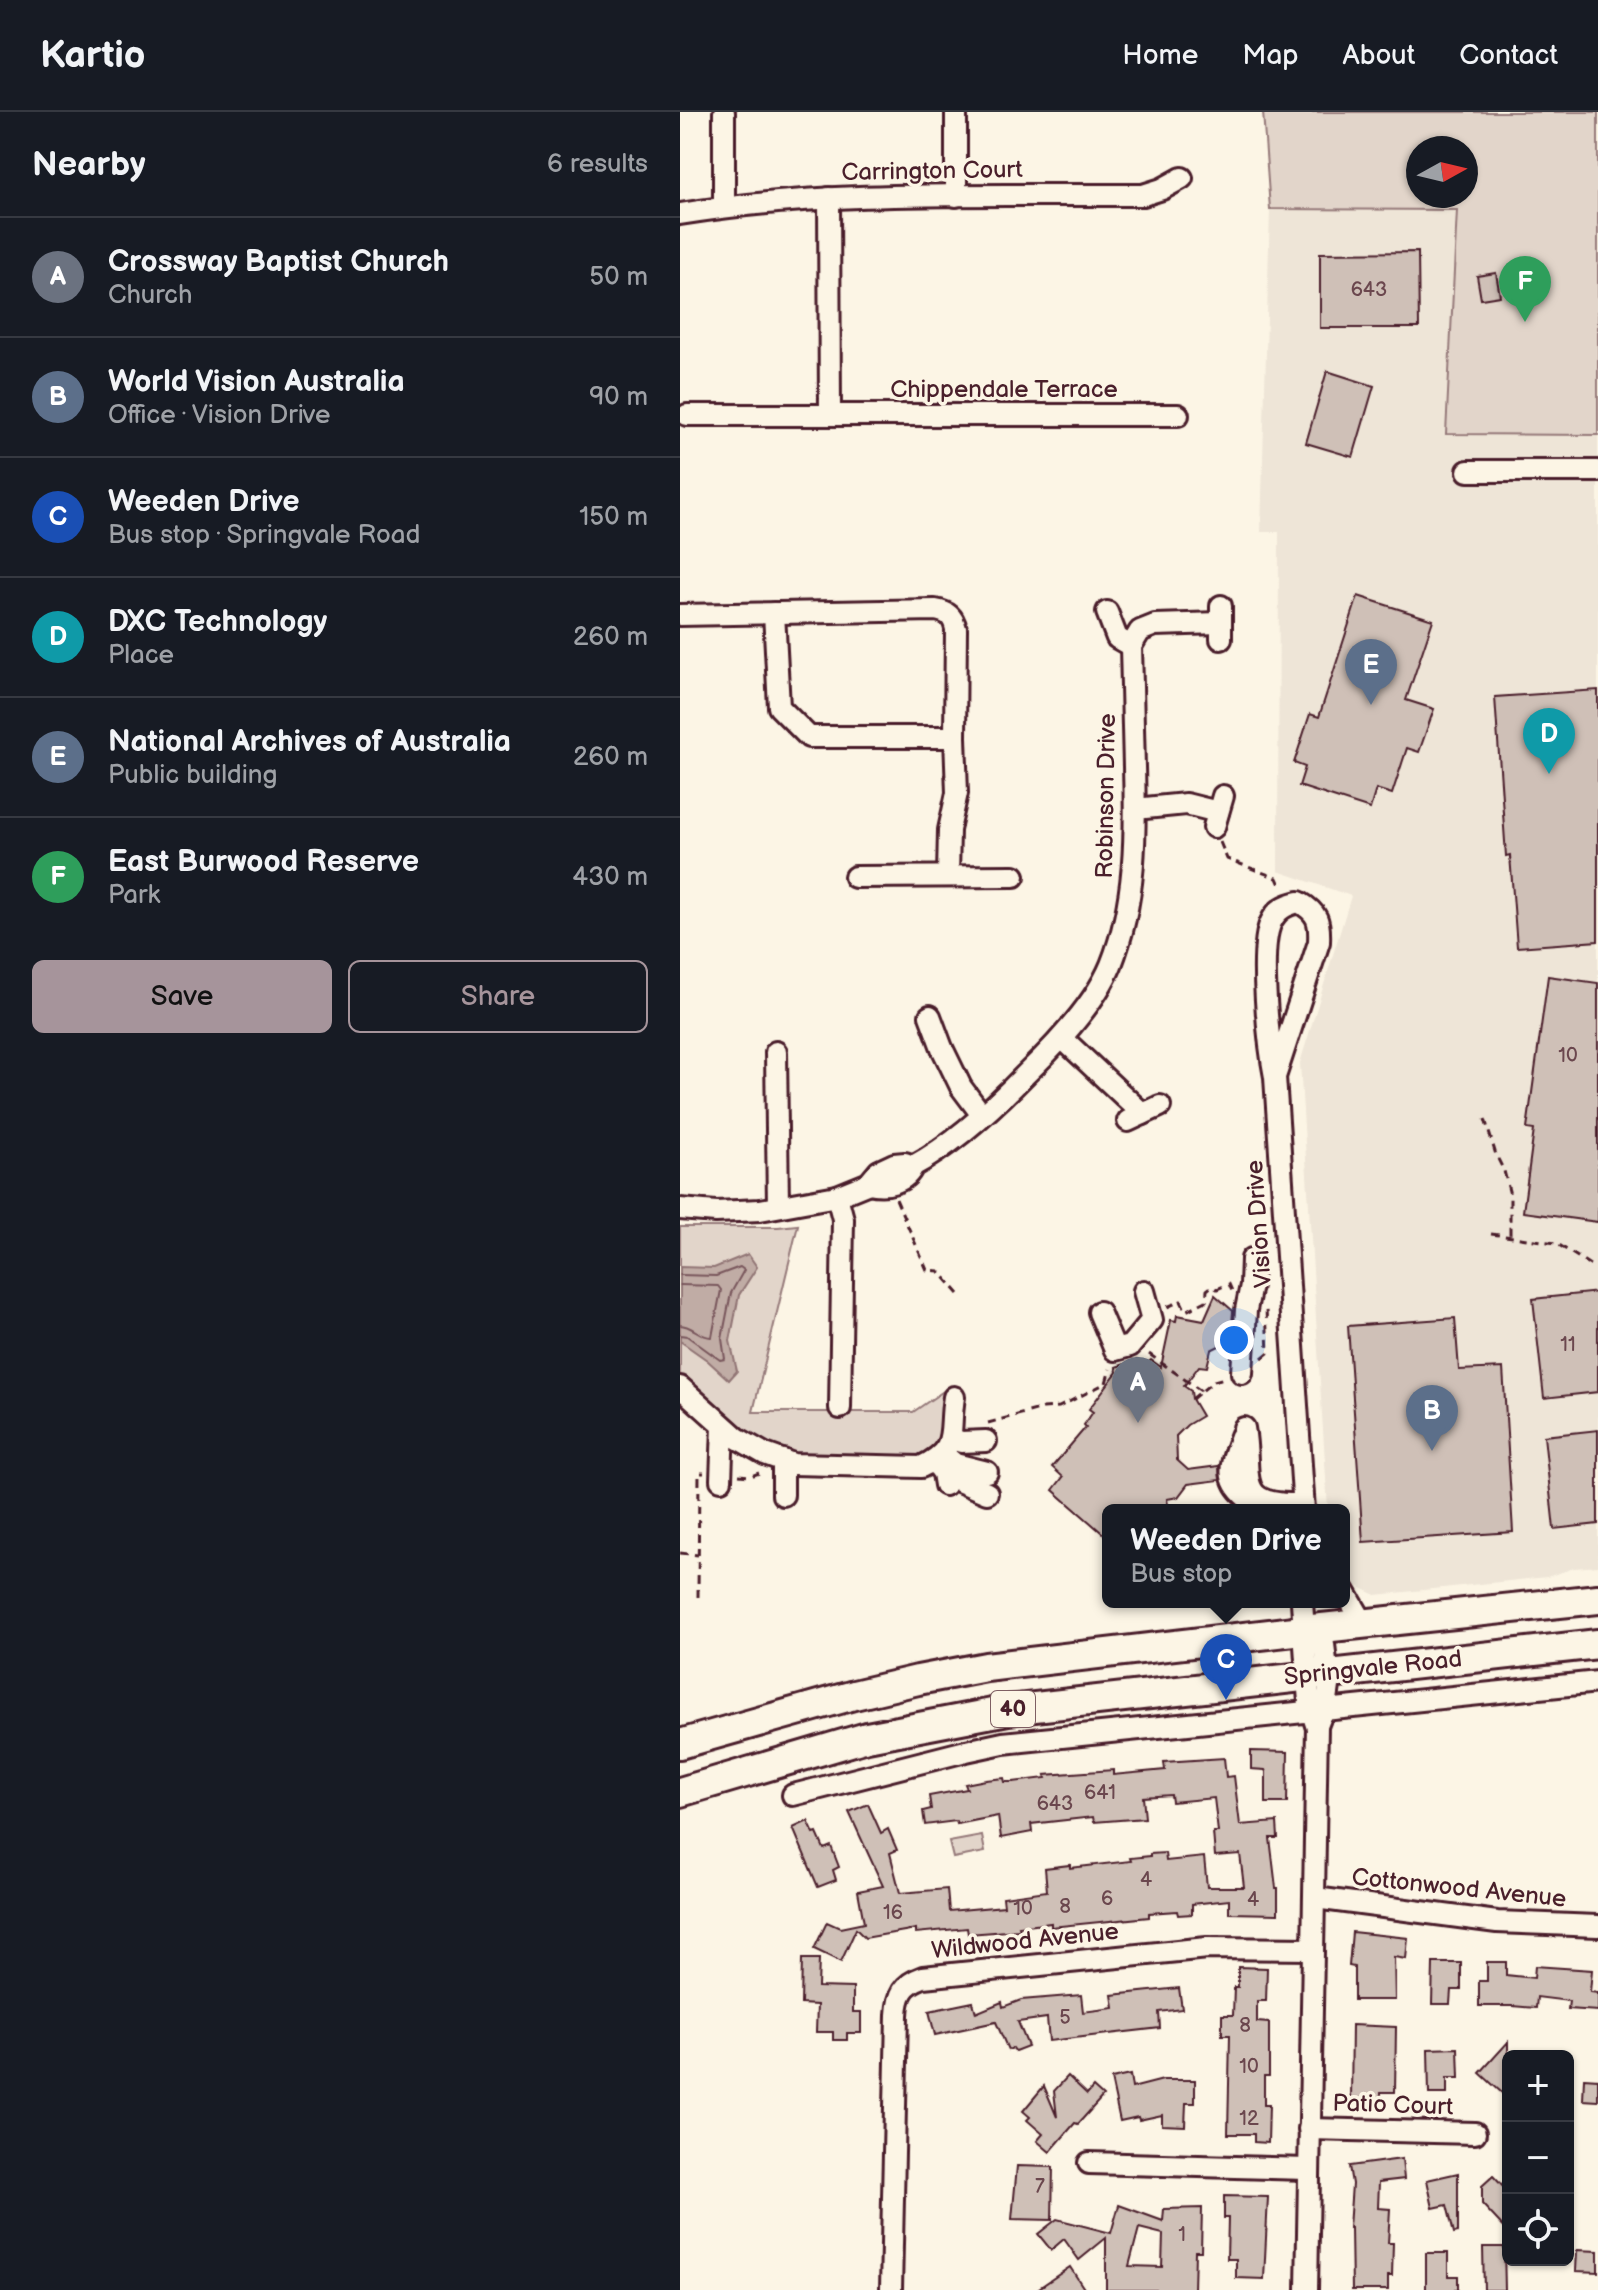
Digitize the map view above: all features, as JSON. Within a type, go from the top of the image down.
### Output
[{"type":"highway","name":"Springvale Road","points":[[680,1744],[814,1705],[952,1673],[1309,1620],[1364,1624],[1598,1599]]},
{"type":"highway","name":"Springvale Road","points":[[680,1792],[867,1737],[971,1716],[1068,1702],[1598,1644]]},
{"type":"street","points":[[724,112],[724,207]]},
{"type":"street","points":[[956,112],[956,196]]},
{"type":"street","name":"Carrington Court","points":[[680,214],[829,198],[1143,195],[1182,178]]},
{"type":"street","points":[[829,198],[830,414]]},
{"type":"street","name":"Chippendale Terrace","points":[[687,415],[1178,415]]},
{"type":"street","points":[[1468,471],[1598,471]]},
{"type":"street","points":[[680,615],[946,611],[956,629],[957,793],[949,830],[948,875]]},
{"type":"street","points":[[1107,612],[1117,638],[1136,639],[1155,625],[1221,623]]},
{"type":"street","points":[[774,613],[779,707],[809,737],[955,737]]},
{"type":"street","name":"Robinson Drive","points":[[680,1209],[716,1212],[760,1210],[837,1196],[869,1183],[880,1186],[904,1178],[913,1166],[1000,1101],[1062,1038],[1110,967],[1133,883],[1136,639]]},
{"type":"street","points":[[1135,809],[1186,804],[1218,812]]},
{"type":"street","points":[[855,877],[1014,876]]},
{"type":"street","name":"Vision Drive","points":[[1275,1077],[1319,942],[1320,926],[1312,909],[1299,902],[1280,908],[1270,924],[1265,962],[1303,1504]]},
{"type":"street","points":[[930,1016],[961,1087],[982,1115]]},
{"type":"street","points":[[1062,1038],[1144,1114]]},
{"type":"street","points":[[776,1051],[778,1206]]},
{"type":"street","points":[[837,1196],[843,1219],[840,1408]]},
{"type":"street","points":[[1242,1373],[1252,1259]]},
{"type":"street","points":[[1099,1312],[1115,1350],[1130,1346],[1152,1320],[1144,1291]]},
{"type":"street","points":[[680,1387],[737,1438],[765,1454],[793,1464],[921,1467],[961,1442],[986,1441]]},
{"type":"street","points":[[945,1485],[943,1473],[954,1397]]},
{"type":"street","points":[[721,1480],[723,1426]]},
{"type":"street","points":[[1244,1428],[1246,1473],[1250,1485],[1259,1498],[1276,1504]]},
{"type":"street","points":[[946,1454],[987,1472]]},
{"type":"street","points":[[946,1454],[961,1482],[987,1493]]},
{"type":"street","points":[[783,1460],[783,1495]]},
{"type":"street","points":[[1350,1600],[1364,1624]]},
{"type":"street","points":[[1307,2290],[1317,1717],[1317,1674],[1309,1620]]},
{"type":"street","name":"Springvale Road","points":[[793,1795],[1003,1743],[1317,1717],[1598,1682]]},
{"type":"street","name":"Cottonwood Avenue","points":[[1315,1898],[1497,1922],[1598,1926]]},
{"type":"street","name":"Wildwood Avenue","points":[[891,2290],[897,2002],[905,1986],[923,1977],[1207,1948],[1313,1949]]},
{"type":"street","name":"Patio Court","points":[[1309,2129],[1475,2133]]},
{"type":"street","points":[[1089,2163],[1308,2169]]},
{"type":"path","points":[[1218,812],[1227,859],[1277,878],[1287,904]]},
{"type":"path","points":[[1485,1119],[1510,1195],[1510,1236]]},
{"type":"path","points":[[893,1192],[927,1270],[939,1271],[959,1294]]},
{"type":"path","points":[[1491,1234],[1556,1243],[1590,1265]]},
{"type":"path","points":[[1163,1309],[1181,1301],[1186,1311],[1206,1301],[1207,1290],[1212,1286],[1217,1289],[1229,1284],[1234,1297]]},
{"type":"path","points":[[1143,1349],[1201,1391]]},
{"type":"path","points":[[1015,1416],[1059,1407],[1106,1383],[1111,1366]]},
{"type":"path","points":[[680,1553],[698,1555]]},
{"type":"shaded area","points":[[1263,112],[1598,112],[1598,435],[1446,434],[1457,210],[1270,209]]},
{"type":"shaded area","points":[[1270,209],[1457,210],[1447,434],[1598,435],[1598,1566],[1574,1568],[1547,1577],[1376,1595],[1353,1584],[1350,1578],[1350,1504],[1328,1504],[1300,1063],[1351,896],[1278,871],[1279,532],[1261,532]]},
{"type":"shaded area","points":[[798,1225],[753,1412],[913,1412],[945,1390],[941,1441],[931,1451],[920,1457],[792,1454],[761,1444],[739,1430],[703,1392],[680,1375],[680,1227]]},
{"type":"shaded area","points":[[982,1836],[985,1852],[953,1858],[949,1842]]},
{"type":"water","points":[[748,1254],[757,1267],[739,1295],[730,1341],[737,1371],[729,1380],[680,1341],[680,1267],[714,1268]]},
{"type":"building","points":[[1418,252],[1419,328],[1320,328],[1320,253]]},
{"type":"building","points":[[1496,273],[1500,296],[1481,299],[1477,276]]},
{"type":"building","points":[[1327,371],[1374,386],[1353,457],[1306,443]]},
{"type":"building","points":[[1358,596],[1433,620],[1406,700],[1434,709],[1419,752],[1407,748],[1392,794],[1376,789],[1370,809],[1299,786],[1305,767],[1294,763],[1310,714],[1319,717]]},
{"type":"building","points":[[1598,690],[1598,941],[1517,947],[1510,855],[1506,856],[1495,697]]},
{"type":"building","points":[[1548,976],[1598,983],[1598,1222],[1523,1212],[1534,1130],[1527,1129]]},
{"type":"building","points":[[1598,1292],[1598,1392],[1544,1398],[1533,1299]]},
{"type":"building","points":[[1215,1295],[1233,1311],[1225,1343],[1211,1350],[1207,1367],[1199,1366],[1184,1386],[1191,1391],[1202,1416],[1176,1436],[1177,1460],[1188,1470],[1219,1466],[1220,1480],[1188,1484],[1178,1497],[1167,1499],[1168,1504],[1102,1504],[1102,1533],[1053,1490],[1063,1477],[1052,1467],[1086,1427],[1084,1425],[1093,1412],[1089,1409],[1117,1372],[1116,1367],[1137,1360],[1145,1366],[1151,1360],[1161,1367],[1171,1320],[1176,1321],[1177,1315],[1204,1320]]},
{"type":"building","points":[[1455,1318],[1459,1370],[1503,1368],[1513,1532],[1363,1542],[1348,1326]]},
{"type":"building","points":[[1598,1430],[1598,1524],[1554,1529],[1544,1436]]},
{"type":"building","points":[[1251,1751],[1288,1752],[1287,1803],[1266,1803],[1266,1772],[1251,1769]]},
{"type":"building","points":[[1224,1758],[1226,1777],[1234,1776],[1240,1825],[1277,1822],[1278,1838],[1270,1838],[1278,1888],[1278,1914],[1229,1913],[1229,1900],[1192,1904],[1192,1914],[1178,1915],[1177,1911],[1149,1913],[1149,1917],[1051,1927],[1051,1923],[1019,1927],[1020,1930],[968,1934],[967,1928],[916,1933],[916,1929],[865,1938],[856,1929],[841,1962],[814,1949],[827,1922],[840,1928],[864,1923],[858,1891],[883,1886],[849,1812],[868,1804],[881,1833],[888,1829],[897,1850],[890,1853],[900,1893],[947,1889],[949,1911],[1004,1906],[1003,1897],[1047,1891],[1045,1868],[1131,1861],[1130,1858],[1150,1854],[1165,1853],[1166,1861],[1204,1857],[1207,1887],[1244,1887],[1240,1854],[1215,1856],[1213,1832],[1218,1832],[1214,1798],[1172,1802],[1171,1795],[1143,1797],[1145,1818],[1094,1822],[1093,1817],[1031,1824],[1032,1832],[1001,1838],[998,1816],[957,1824],[956,1821],[925,1825],[923,1811],[931,1809],[929,1796],[967,1789],[965,1784],[1004,1778],[1005,1782],[1013,1782],[1046,1778],[1045,1775],[1113,1770],[1113,1775],[1165,1770],[1164,1762]]},
{"type":"building","points":[[808,1821],[824,1849],[831,1846],[839,1867],[833,1870],[836,1880],[818,1887],[793,1828]]},
{"type":"building","points":[[1352,1932],[1408,1938],[1406,1959],[1394,1957],[1395,2000],[1354,2000],[1354,1967],[1349,1966]]},
{"type":"building","points":[[802,1959],[819,1959],[818,1987],[853,1988],[853,2012],[861,2012],[861,2033],[847,2033],[847,2040],[833,2040],[833,2032],[816,2032],[817,2005],[801,2004]]},
{"type":"building","points":[[1487,1962],[1506,1962],[1506,1975],[1534,1978],[1535,1966],[1592,1970],[1590,1992],[1598,1993],[1598,2011],[1568,2009],[1569,2001],[1537,1997],[1536,2008],[1479,2006],[1479,1981],[1487,1981]]},
{"type":"building","points":[[1433,1963],[1461,1963],[1461,1990],[1451,1990],[1450,2004],[1432,2004]]},
{"type":"building","points":[[1238,1967],[1267,1968],[1266,2001],[1257,2001],[1257,2022],[1269,2023],[1269,2076],[1264,2076],[1264,2105],[1269,2105],[1268,2143],[1254,2142],[1254,2134],[1228,2134],[1230,2035],[1222,2035],[1222,2015],[1233,2015]]},
{"type":"building","points":[[1179,1988],[1182,2009],[1159,2012],[1160,2028],[1049,2041],[1047,2018],[1018,2022],[1028,2046],[1015,2051],[1013,2048],[1008,2050],[996,2022],[935,2035],[929,2011],[973,2002],[976,2013],[1002,2002],[1003,2007],[1021,2000],[1081,1995],[1083,2012],[1114,2008],[1112,1995]]},
{"type":"building","points":[[1352,2025],[1396,2027],[1395,2092],[1381,2092],[1381,2100],[1351,2100]]},
{"type":"building","points":[[1508,2042],[1508,2050],[1502,2050],[1502,2093],[1480,2073]]},
{"type":"building","points":[[1458,2048],[1459,2078],[1447,2078],[1447,2094],[1429,2094],[1428,2049]]},
{"type":"building","points":[[1130,2075],[1132,2088],[1163,2080],[1195,2080],[1195,2103],[1186,2103],[1185,2126],[1162,2125],[1162,2115],[1120,2121],[1111,2079]]},
{"type":"building","points":[[1068,2076],[1087,2094],[1093,2087],[1103,2096],[1050,2152],[1037,2141],[1043,2134],[1027,2120],[1030,2117],[1023,2111],[1044,2086],[1057,2117],[1054,2091]]},
{"type":"building","points":[[1584,2078],[1598,2079],[1598,2101],[1583,2100]]},
{"type":"building","points":[[1402,2159],[1404,2179],[1379,2182],[1378,2208],[1390,2209],[1388,2243],[1393,2243],[1392,2276],[1388,2276],[1388,2290],[1352,2290],[1349,2228],[1352,2184],[1349,2166]]},
{"type":"building","points":[[1017,2166],[1053,2167],[1052,2220],[1012,2219]]},
{"type":"building","points":[[1458,2173],[1458,2232],[1454,2233],[1447,2205],[1433,2208],[1427,2180]]},
{"type":"building","points":[[1493,2176],[1502,2186],[1502,2226],[1482,2204],[1482,2186]]},
{"type":"building","points":[[1224,2196],[1268,2197],[1264,2279],[1236,2278],[1236,2259],[1227,2259],[1228,2218],[1224,2218]]},
{"type":"building","points":[[1119,2205],[1163,2221],[1164,2209],[1202,2208],[1201,2251],[1195,2251],[1194,2290],[1106,2290],[1106,2238],[1079,2260],[1064,2239],[1051,2250],[1038,2234],[1057,2219],[1111,2233]],"holes":[[[1139,2228],[1163,2234],[1162,2267],[1129,2266]]]},
{"type":"building","points":[[1483,2247],[1502,2247],[1505,2290],[1484,2290]]},
{"type":"building","points":[[1577,2250],[1598,2251],[1598,2272],[1576,2271]]},
{"type":"building","points":[[1426,2253],[1448,2253],[1448,2276],[1458,2276],[1458,2290],[1426,2290]]},
{"type":"building","points":[[1070,2267],[1085,2290],[1036,2290]]},
{"type":"place","name":"East Burwood Reserve","points":[[1525,322]]},
{"type":"place","name":"National Archives of Australia","points":[[1371,705]]},
{"type":"place","name":"DXC Technology","points":[[1549,774]]},
{"type":"place","name":"Crossway Baptist Church","points":[[1138,1423]]},
{"type":"place","name":"World Vision Australia","points":[[1432,1451]]},
{"type":"place","name":"Weeden Drive","points":[[1226,1700]]}]
